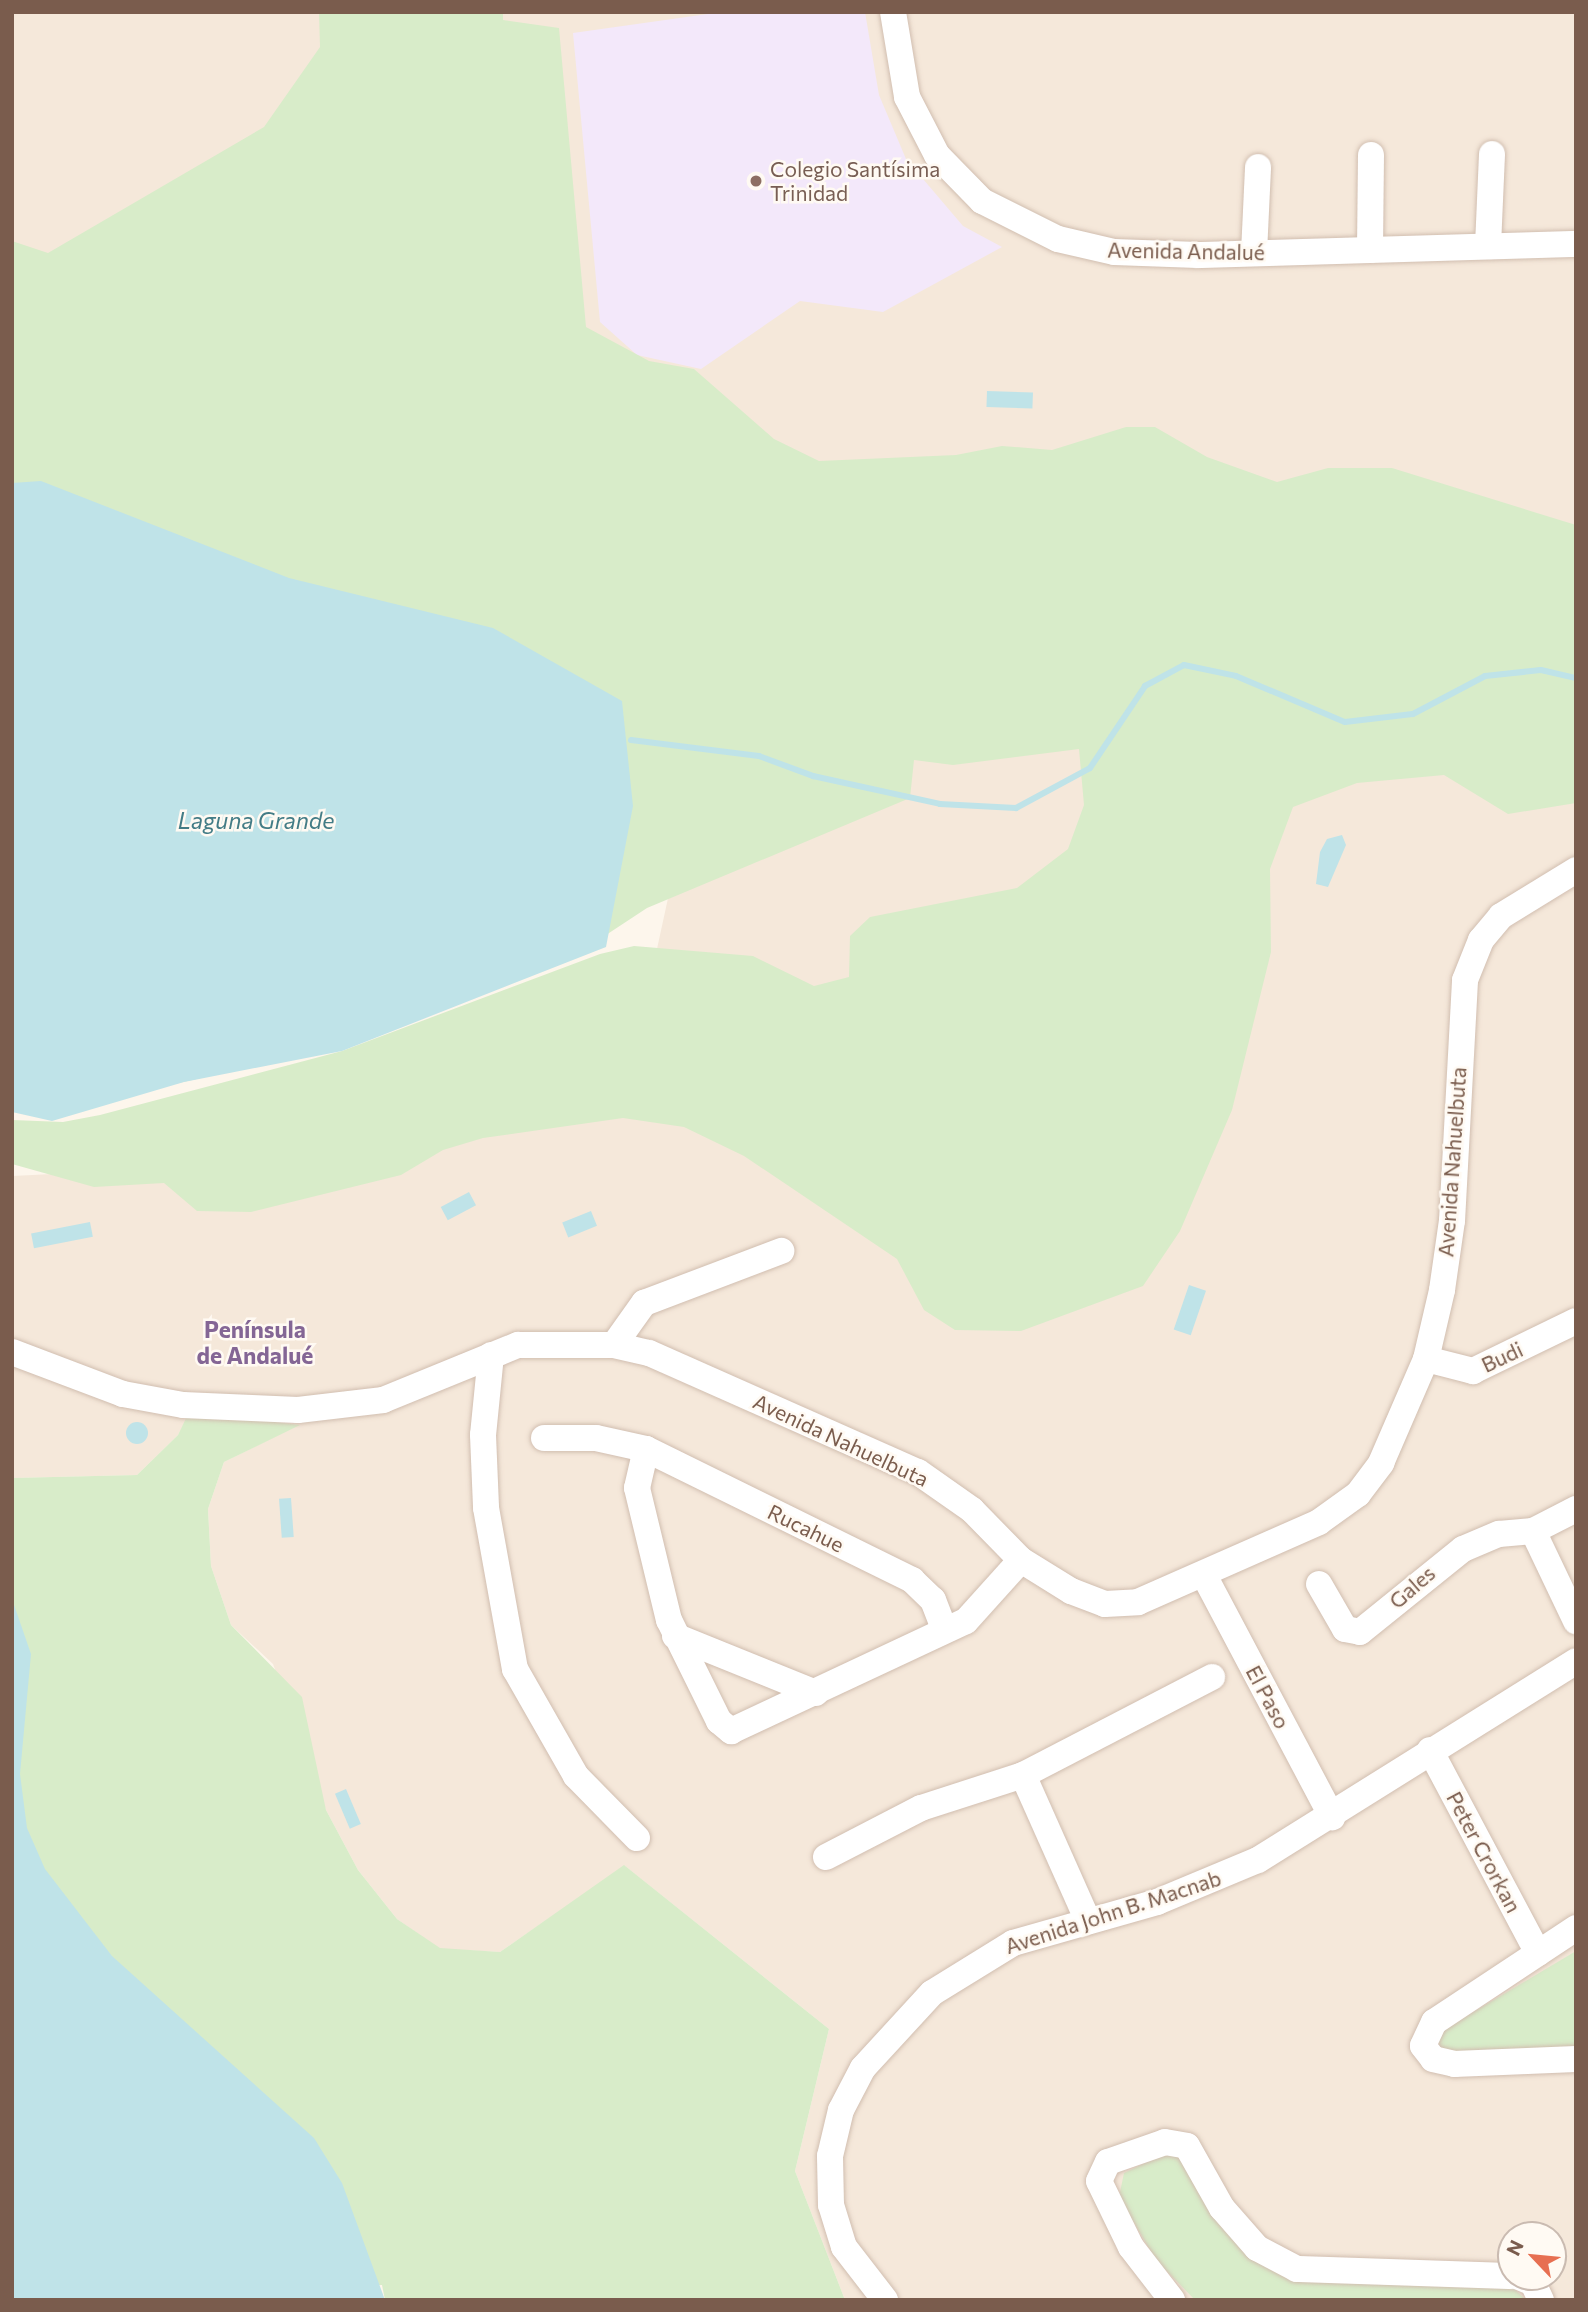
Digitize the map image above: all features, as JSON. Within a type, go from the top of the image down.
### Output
[{"type":"street","name":"Avenida Andalué","points":[[892,12],[905,88],[924,135],[967,189],[1006,217],[1114,252],[1254,253],[1576,244]]},
{"type":"street","points":[[1488,246],[1492,154]]},
{"type":"street","points":[[1370,250],[1371,156]]},
{"type":"street","points":[[1254,253],[1258,167]]},
{"type":"street","name":"Avenida Nahuelbuta","points":[[12,1352],[123,1394],[240,1409],[363,1405],[491,1355],[544,1341],[614,1345],[649,1353],[918,1472],[972,1510],[1021,1559],[1071,1591],[1105,1604],[1138,1602],[1205,1577],[1309,1528],[1357,1494],[1395,1438],[1426,1359],[1452,1221],[1465,980],[1482,940],[1501,916],[1576,870]]},
{"type":"street","points":[[614,1345],[644,1303],[781,1251]]},
{"type":"street","name":"Budi","points":[[1426,1359],[1473,1371],[1576,1321]]},
{"type":"street","points":[[491,1355],[485,1497],[515,1669],[576,1776],[637,1838]]},
{"type":"street","name":"Rucahue","points":[[544,1438],[596,1438],[646,1449],[912,1580],[933,1600],[944,1629]]},
{"type":"street","points":[[646,1449],[637,1488],[675,1636],[719,1721],[731,1731],[817,1693],[975,1614],[1021,1559]]},
{"type":"street","name":"Gales","points":[[1319,1584],[1345,1629],[1360,1632],[1449,1557],[1499,1534],[1533,1531],[1576,1509]]},
{"type":"street","points":[[1533,1531],[1576,1621]]},
{"type":"street","name":"El Paso","points":[[1205,1577],[1332,1817]]},
{"type":"street","points":[[675,1636],[817,1693]]},
{"type":"street","name":"Avenida John B. Macnab","points":[[885,2300],[844,2247],[829,2180],[841,2110],[878,2049],[970,1964],[1013,1943],[1088,1922],[1225,1876],[1332,1817],[1430,1750],[1576,1661]]},
{"type":"street","points":[[826,1857],[921,1808],[1023,1775],[1212,1677]]},
{"type":"street","name":"Peter Crorkan","points":[[1430,1750],[1538,1953]]},
{"type":"street","points":[[1023,1775],[1088,1922]]},
{"type":"street","points":[[1576,1928],[1434,2022],[1423,2046],[1433,2059],[1454,2064],[1576,2059]]},
{"type":"street","points":[[1172,2300],[1131,2247],[1098,2181],[1108,2162],[1165,2142],[1187,2146],[1223,2208],[1257,2248],[1297,2269],[1497,2276]]},
{"type":"shaded area","points":[[12,12],[1576,12],[1576,2300],[845,2300],[795,2171],[829,2029],[625,1866],[500,1952],[440,1949],[397,1919],[358,1870],[326,1810],[273,1664],[231,1625],[211,1566],[208,1509],[224,1462],[298,1425],[190,1412],[178,1435],[137,1475],[12,1478],[12,1176],[175,1168],[655,958],[675,866],[12,457]]},
{"type":"shaded area","name":"Colegio Santísima Trinidad","points":[[722,12],[865,12],[879,95],[906,159],[963,226],[1002,247],[883,312],[800,301],[701,369],[637,355],[600,322],[573,33]]},
{"type":"green space","points":[[319,12],[503,12],[503,20],[559,28],[586,327],[649,361],[694,369],[774,439],[819,461],[956,455],[1002,446],[1052,450],[1126,427],[1155,427],[1207,457],[1277,482],[1328,468],[1392,468],[1576,525],[1576,803],[1508,814],[1444,775],[1357,783],[1293,807],[1270,869],[1271,952],[1232,1110],[1180,1231],[1143,1286],[1021,1331],[955,1330],[924,1310],[897,1259],[744,1156],[684,1127],[623,1118],[483,1138],[443,1150],[401,1175],[251,1212],[197,1211],[164,1183],[94,1187],[12,1164],[12,1120],[63,1122],[100,1115],[342,1051],[600,954],[634,946],[753,956],[814,986],[849,977],[850,936],[870,917],[1017,888],[1068,849],[1084,805],[1079,749],[953,765],[914,760],[910,798],[647,908],[565,962],[316,1052],[170,1085],[12,1102],[12,241],[48,253],[264,127],[320,47]]},
{"type":"green space","points":[[189,1412],[300,1425],[224,1462],[208,1509],[211,1566],[231,1625],[302,1697],[326,1810],[358,1870],[397,1919],[440,1948],[500,1952],[624,1865],[829,2029],[795,2171],[845,2300],[385,2300],[382,2285],[12,2300],[12,1478],[137,1475],[178,1435]]},
{"type":"green space","points":[[1576,1951],[1576,2046],[1503,2054],[1440,2050],[1438,2033]]},
{"type":"green space","points":[[1162,2155],[1177,2156],[1309,2281],[1497,2287],[1497,2291],[1516,2291],[1526,2300],[1195,2300],[1156,2260],[1119,2197],[1124,2173]]},
{"type":"water","points":[[987,391],[1033,393],[1032,409],[986,407]]},
{"type":"water","name":"Laguna Grande","points":[[41,481],[289,578],[493,628],[622,701],[633,806],[606,947],[342,1051],[184,1082],[52,1121],[12,1112],[12,483]]},
{"type":"water","points":[[1342,835],[1346,845],[1328,887],[1316,884],[1320,852],[1327,839]]},
{"type":"water","points":[[469,1192],[476,1205],[448,1220],[441,1207]]},
{"type":"water","points":[[591,1211],[597,1226],[568,1237],[562,1223]]},
{"type":"water","points":[[90,1222],[93,1237],[34,1248],[31,1233]]},
{"type":"water","points":[[1189,1285],[1206,1291],[1191,1335],[1174,1329]]},
{"type":"water","points":[[137,1422],[145,1425],[148,1433],[145,1441],[137,1444],[129,1441],[126,1433],[129,1425]]},
{"type":"water","points":[[291,1498],[294,1537],[282,1538],[279,1499]]},
{"type":"water","points":[[12,1599],[31,1654],[20,1774],[27,1828],[45,1869],[112,1956],[314,2138],[342,2183],[385,2300],[12,2300]]},
{"type":"water","points":[[346,1789],[361,1824],[350,1829],[335,1794]]},
{"type":"waterway","points":[[631,740],[759,756],[813,776],[940,804],[1016,808],[1090,768],[1145,686],[1184,665],[1236,676],[1345,722],[1413,714],[1485,676],[1541,670],[1576,678]]},
{"type":"place","name":"Colegio Santísima Trinidad","points":[[756,181]]},
{"type":"district","name":"Península de Andalué","points":[[255,1342]]}]
